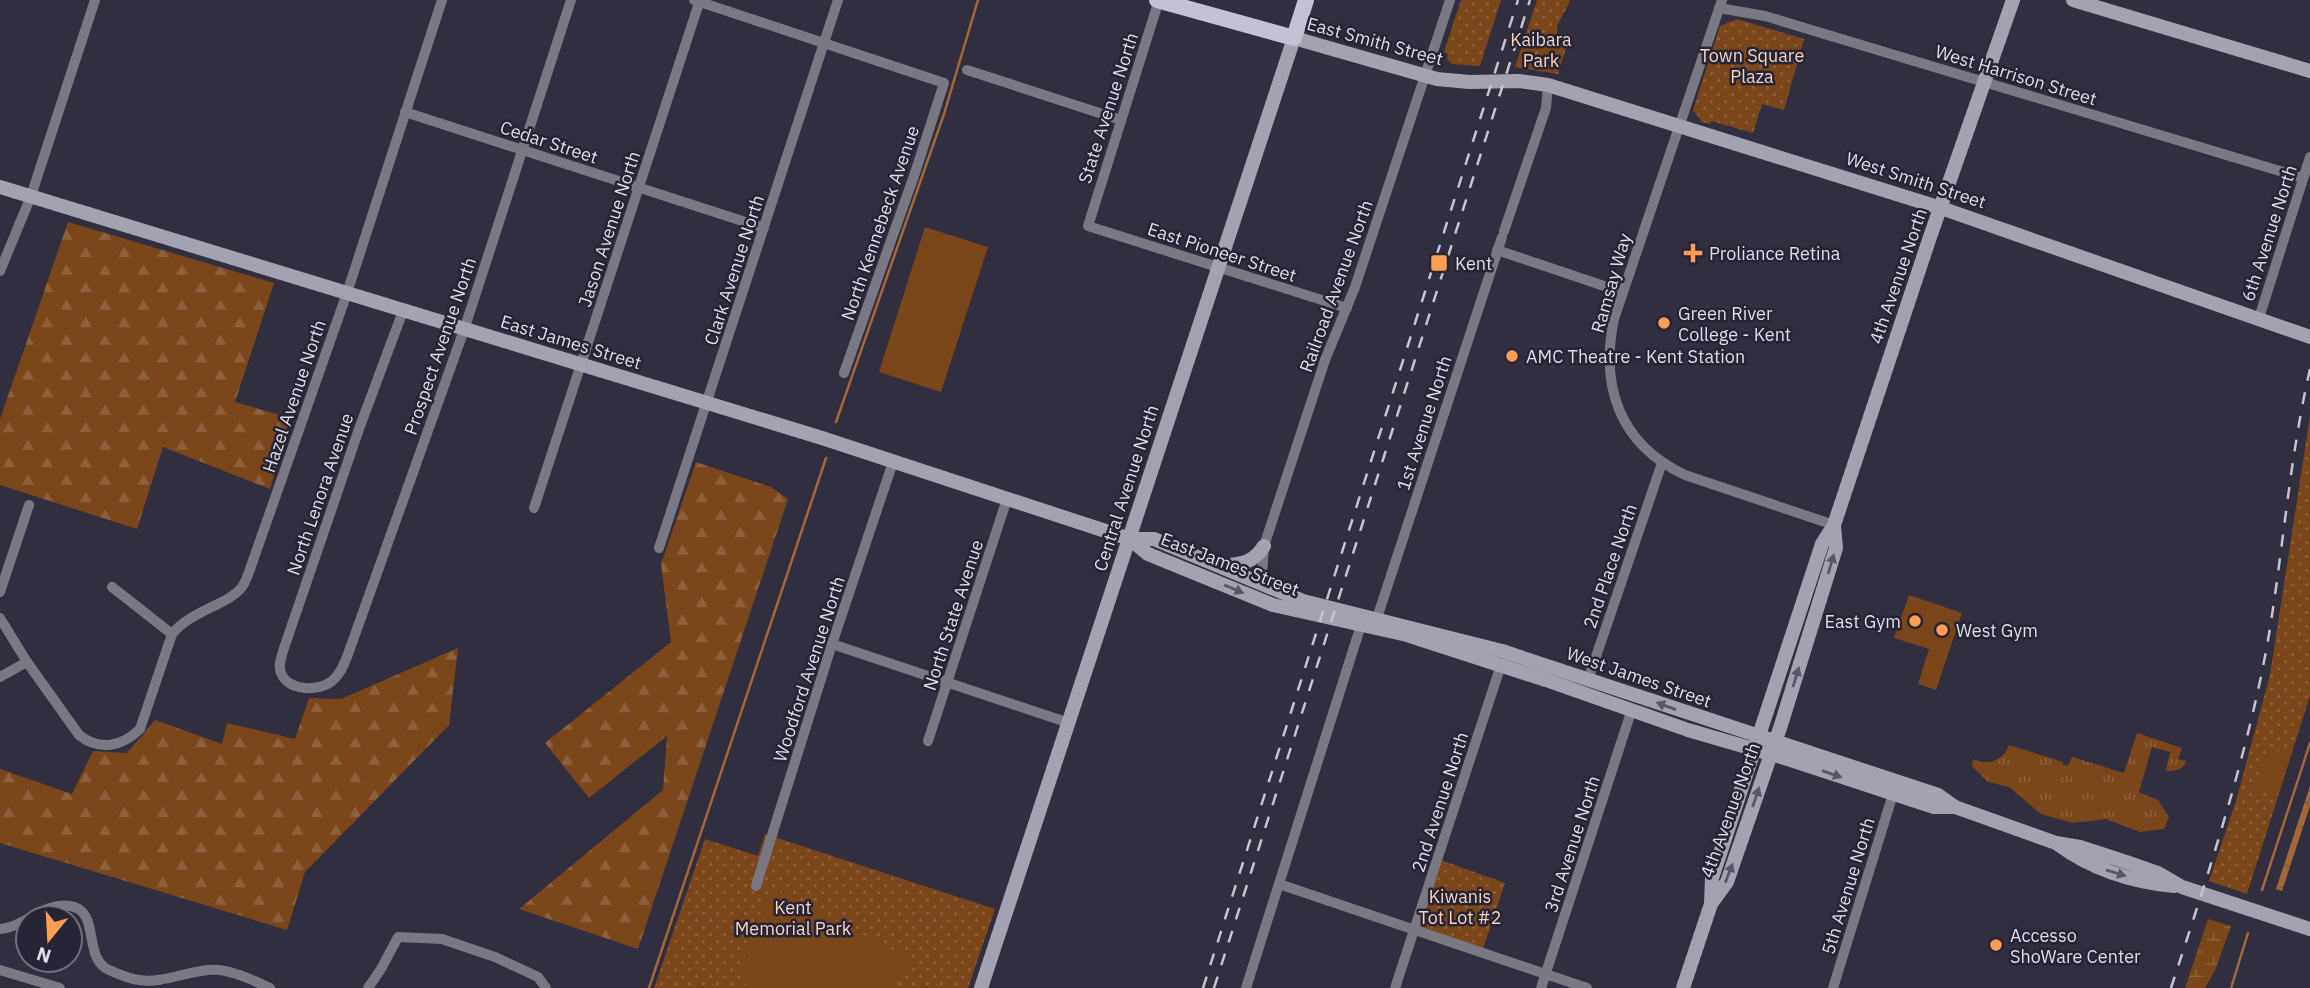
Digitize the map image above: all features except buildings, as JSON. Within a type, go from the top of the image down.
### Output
[{"type":"main road","name":"East Smith Street","points":[[1158,0],[1425,76],[1456,81],[1504,82]]},
{"type":"main road","name":"Central Avenue North","points":[[981,988],[1306,0]]},
{"type":"main road","name":"4th Avenue North","points":[[1683,988],[1711,904],[1712,878],[1822,544],[1834,525],[2014,0]]},
{"type":"main road","points":[[2073,0],[2310,71]]},
{"type":"main road","name":"West Smith Street","points":[[1504,82],[1548,85],[1941,208],[2310,337]]},
{"type":"main road","name":"East James Street","points":[[0,187],[708,403],[1130,539],[1154,539],[1303,601]]},
{"type":"main road","name":"4th Avenue North","points":[[1711,904],[1727,882],[1773,748],[1836,548],[1834,525]]},
{"type":"main road","name":"East James Street","points":[[1130,539],[1148,554],[1251,597],[1306,614],[1361,625]]},
{"type":"main road","points":[[1219,567],[1246,563],[1264,547]]},
{"type":"main road","name":"West James Street","points":[[1303,601],[1502,651],[1757,743],[1938,795],[1955,807],[2056,843],[2088,864],[2157,884],[2182,887],[2310,929]]},
{"type":"main road","name":"West James Street","points":[[1361,625],[1407,635],[1530,674],[1688,730],[1757,743]]},
{"type":"main road","points":[[1530,674],[1542,672],[1580,684],[1588,680]]},
{"type":"main road","name":"West James Street","points":[[1773,748],[1893,794],[1934,807],[1955,807]]},
{"type":"street","points":[[0,271],[31,196],[95,0]]},
{"type":"street","name":"Hazel Avenue North","points":[[172,634],[179,625],[234,594],[243,586],[346,293],[442,0]]},
{"type":"street","name":"Prospect Avenue North","points":[[316,688],[334,680],[343,667],[464,330],[571,0]]},
{"type":"street","name":"Clark Avenue North","points":[[659,548],[838,0]]},
{"type":"street","name":"State Avenue North","points":[[1088,226],[1158,0]]},
{"type":"street","name":"Railroad Avenue North","points":[[1258,583],[1262,574],[1264,547],[1325,360],[1347,308],[1450,0]]},
{"type":"street","points":[[698,1],[824,43]]},
{"type":"street","name":"Jason Avenue North","points":[[534,508],[698,1]]},
{"type":"street","points":[[1678,126],[1720,4]]},
{"type":"street","name":"West Harrison Street","points":[[1720,4],[2303,178]]},
{"type":"street","name":"North Kennebeck Avenue","points":[[824,43],[944,83],[844,373]]},
{"type":"street","points":[[967,70],[1121,120]]},
{"type":"street","name":"1st Avenue North","points":[[1377,618],[1546,108],[1548,85]]},
{"type":"street","name":"Cedar Street","points":[[405,112],[764,228]]},
{"type":"street","name":"Ramsay Way","points":[[1678,126],[1610,335],[1608,359],[1611,384],[1620,412],[1631,432],[1662,463],[1685,475],[1834,525]]},
{"type":"street","name":"6th Avenue North","points":[[2259,318],[2310,157]]},
{"type":"street","name":"East Pioneer Street","points":[[1088,226],[1347,308]]},
{"type":"street","points":[[1497,250],[1622,292]]},
{"type":"street","name":"North Lenora Avenue","points":[[316,688],[293,684],[281,673],[280,663],[350,454],[403,311]]},
{"type":"street","name":"Woodford Avenue North","points":[[756,886],[893,462]]},
{"type":"street","name":"2nd Place North","points":[[1588,680],[1662,463]]},
{"type":"street","name":"North State Avenue","points":[[928,741],[1007,499]]},
{"type":"street","points":[[0,592],[29,505]]},
{"type":"street","points":[[0,618],[27,662],[79,734],[87,741],[105,746],[120,744],[140,729],[172,634],[113,587]]},
{"type":"street","points":[[1246,988],[1361,625]]},
{"type":"street","points":[[832,644],[1069,723]]},
{"type":"street","points":[[0,677],[27,662]]},
{"type":"street","name":"2nd Avenue North","points":[[1395,988],[1501,665]]},
{"type":"street","name":"3rd Avenue North","points":[[1541,988],[1632,709]]},
{"type":"street","name":"5th Avenue North","points":[[1833,988],[1893,794]]},
{"type":"street","points":[[1279,884],[1587,988]]},
{"type":"street","points":[[0,929],[53,906],[71,906],[80,909],[88,919],[97,959],[104,968],[115,973],[140,981],[219,970],[265,987]]},
{"type":"street","points":[[368,988],[398,937],[442,939],[495,957],[538,977],[546,988]]},
{"type":"street","points":[[0,970],[60,988]]},
{"type":"green space","points":[[1461,0],[1501,0],[1480,66],[1452,64],[1447,60],[1448,54],[1444,52]]},
{"type":"green space","name":"Kaibara Park","points":[[1537,0],[1570,0],[1557,29],[1560,41],[1566,48],[1558,74],[1515,67]]},
{"type":"green space","name":"Town Square Plaza","points":[[1737,19],[1804,39],[1784,110],[1762,104],[1753,133],[1711,121],[1710,124],[1702,122],[1693,110],[1720,26]]},
{"type":"green space","points":[[68,222],[274,283],[235,402],[290,418],[270,489],[163,447],[137,529],[0,485],[0,419]]},
{"type":"green space","points":[[925,227],[988,247],[941,392],[879,372]]},
{"type":"green space","points":[[2310,416],[2310,696],[2247,894],[2209,881],[2236,801],[2270,675]]},
{"type":"green space","points":[[696,462],[771,487],[788,499],[638,949],[519,909],[663,790],[667,736],[589,798],[545,743],[671,642],[661,564]]},
{"type":"green space","points":[[1909,595],[1962,613],[1936,690],[1918,684],[1929,649],[1894,638]]},
{"type":"green space","points":[[458,648],[449,725],[305,872],[287,930],[0,843],[0,769],[72,794],[93,751],[127,753],[155,720],[222,744],[227,723],[295,739],[309,698],[341,699]]},
{"type":"green space","points":[[2137,733],[2182,748],[2178,759],[2186,761],[2181,768],[2166,771],[2170,752],[2152,747],[2139,792],[2158,800],[2169,817],[2164,829],[2140,832],[2106,819],[2073,823],[2041,814],[2009,787],[1988,782],[1972,766],[1973,759],[1994,761],[2003,755],[2009,745],[2063,762],[2063,765],[2068,766],[2072,757],[2124,773]]},
{"type":"green space","points":[[2269,749],[2290,756],[2277,795],[2256,788]]},
{"type":"green space","name":"Kent Memorial Park","points":[[765,834],[995,909],[968,988],[654,988],[705,839],[758,856]]},
{"type":"green space","name":"Kiwanis Tot Lot #2","points":[[1438,859],[1505,883],[1482,952],[1415,929]]},
{"type":"green space","points":[[779,891],[906,957],[908,964],[894,988],[746,988],[744,961],[750,934],[760,914]]},
{"type":"green space","points":[[2208,919],[2231,926],[2216,968],[2205,988],[2185,988]]},
{"type":"water","points":[[2310,786],[2310,806],[2282,891],[2276,889]]},
{"type":"waterway","points":[[836,422],[944,114],[978,0]]},
{"type":"waterway","points":[[649,988],[826,458]]},
{"type":"waterway","points":[[2262,890],[2310,743]]},
{"type":"waterway","points":[[2231,988],[2248,933]]},
{"type":"railway","points":[[1203,988],[1518,0]]},
{"type":"railway","points":[[1214,988],[1530,0]]},
{"type":"railway","points":[[2171,988],[2225,818],[2258,689],[2273,611],[2297,438],[2310,369]]},
{"type":"place","name":"Proliance Retina","points":[[1693,253]]},
{"type":"place","name":"Kent","points":[[1439,263]]},
{"type":"place","name":"Green River College - Kent","points":[[1664,323]]},
{"type":"place","name":"AMC Theatre - Kent Station","points":[[1512,356]]},
{"type":"place","name":"East Gym","points":[[1915,621]]},
{"type":"place","name":"West Gym","points":[[1942,630]]},
{"type":"place","name":"Accesso ShoWare Center","points":[[1996,945]]}]
